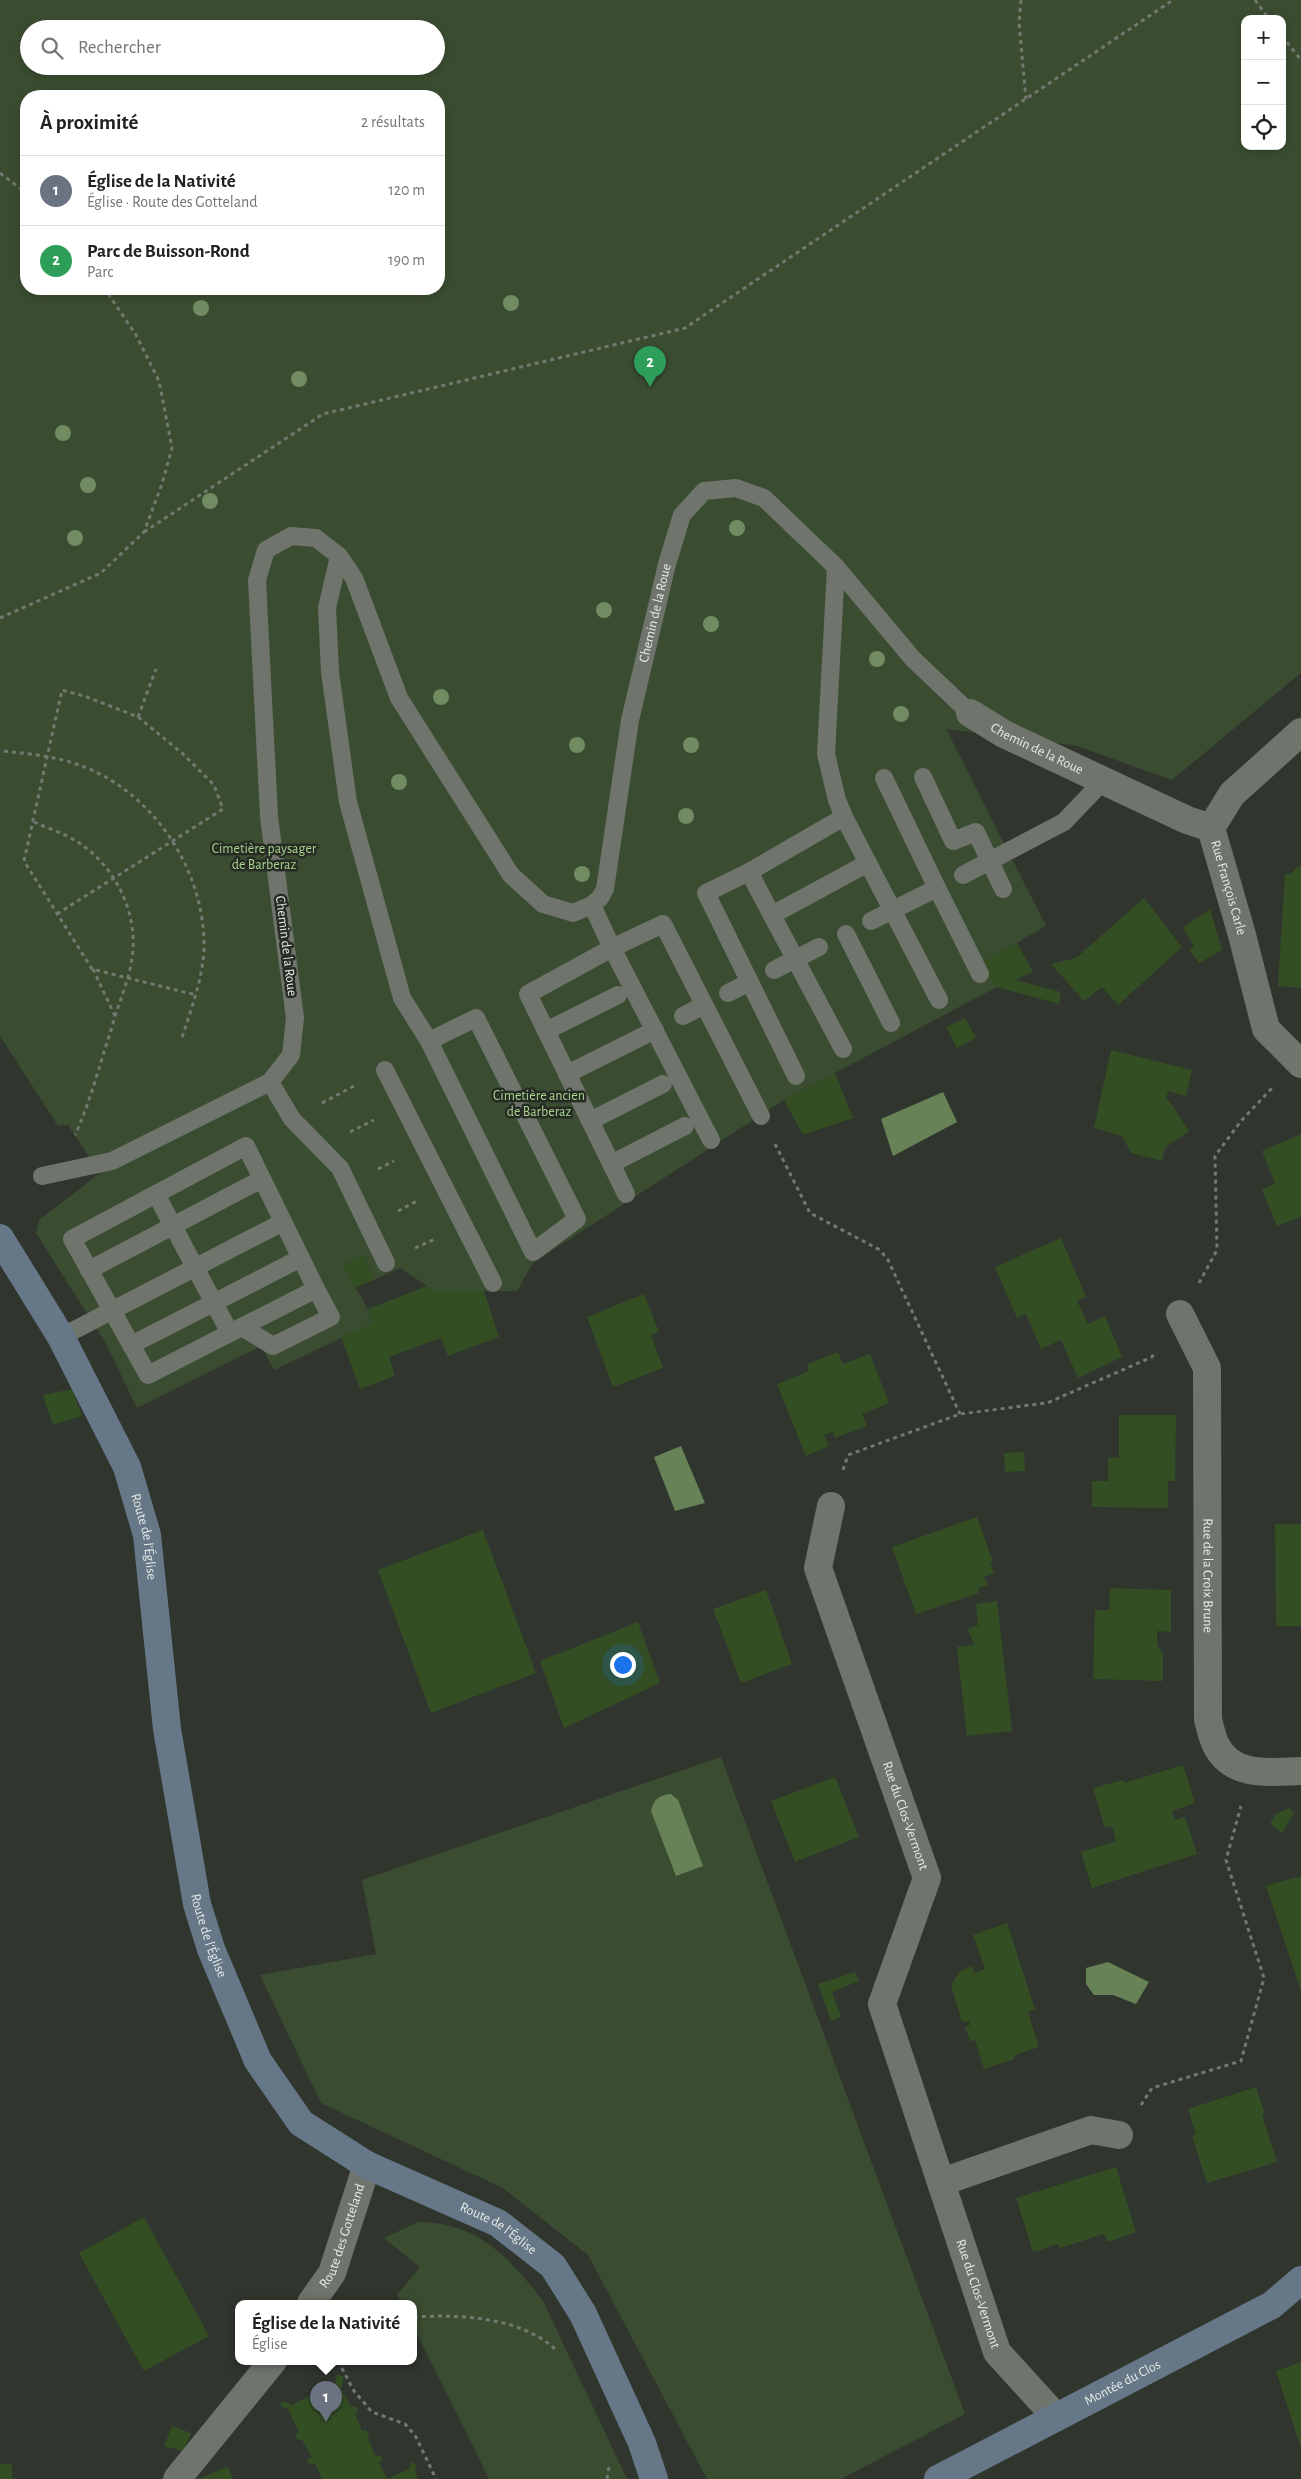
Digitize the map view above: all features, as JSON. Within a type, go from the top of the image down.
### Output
[{"type":"street","name":"Chemin de la Roue","points":[[970,713],[1004,734],[1187,820],[1211,828]]},
{"type":"street","name":"Rue François Carle","points":[[1299,1062],[1266,1029],[1237,916],[1211,828],[1232,794],[1301,732]]},
{"type":"street","name":"Route de l'Église","points":[[3,1249],[61,1337],[127,1467],[146,1536],[167,1729],[197,1904],[211,1949],[258,2061],[301,2123],[367,2164],[498,2223],[553,2266],[583,2314],[642,2443],[654,2479]]},
{"type":"street","name":"Rue de la Croix Brune","points":[[1180,1314],[1207,1368],[1208,1719],[1216,1746],[1230,1762],[1250,1772],[1301,1771]]},
{"type":"street","name":"Rue du Clos-Vermont","points":[[831,1506],[818,1568],[927,1878],[882,2004],[997,2352],[1056,2417]]},
{"type":"street","points":[[942,2182],[1091,2130],[1119,2135]]},
{"type":"street","name":"Route des Gotteland","points":[[313,2300],[332,2273],[367,2164]]},
{"type":"street","name":"Montée du Clos","points":[[938,2479],[1272,2306],[1301,2280]]},
{"type":"street","points":[[177,2479],[270,2365]]},
{"type":"lane","name":"Chemin de la Roue","points":[[42,1176],[112,1161],[270,1082],[291,1055],[295,1018],[269,817],[257,580],[266,550],[291,536],[316,538],[339,556],[354,578],[399,698],[511,875],[543,904],[573,913],[592,905],[600,898],[605,889],[630,720],[667,564],[682,515],[704,491],[736,488],[764,498],[836,567],[913,659],[970,713]]},
{"type":"lane","points":[[339,556],[327,608],[330,672],[348,802],[402,998],[426,1036],[533,1252],[578,1219],[476,1018],[426,1036]]},
{"type":"lane","points":[[836,567],[826,754],[837,800],[844,818],[939,1000]]},
{"type":"lane","points":[[923,777],[953,841],[976,832],[1003,889]]},
{"type":"lane","points":[[884,778],[980,974]]},
{"type":"lane","points":[[962,875],[1064,822],[1104,780]]},
{"type":"lane","points":[[796,1076],[706,893],[749,872],[844,818]]},
{"type":"lane","points":[[772,915],[868,863]]},
{"type":"lane","points":[[749,872],[843,1049]]},
{"type":"lane","points":[[871,921],[937,888]]},
{"type":"lane","points":[[592,905],[612,948],[711,1140]]},
{"type":"lane","points":[[626,1194],[528,994],[612,948],[663,924],[761,1116]]},
{"type":"lane","points":[[846,934],[891,1023]]},
{"type":"lane","points":[[774,970],[819,947]]},
{"type":"lane","points":[[728,993],[750,982]]},
{"type":"lane","points":[[546,1031],[618,995]]},
{"type":"lane","points":[[683,1016],[704,1005]]},
{"type":"lane","points":[[567,1074],[655,1030]]},
{"type":"lane","points":[[385,1070],[492,1283]]},
{"type":"lane","points":[[270,1082],[292,1119],[340,1168],[386,1262]]},
{"type":"lane","points":[[590,1121],[664,1084]]},
{"type":"lane","points":[[611,1164],[685,1126]]},
{"type":"lane","points":[[156,1194],[214,1303],[236,1330],[273,1346],[331,1317],[246,1146],[156,1194],[72,1239],[148,1375],[236,1330],[316,1289]]},
{"type":"lane","points":[[89,1270],[262,1179]]},
{"type":"lane","points":[[61,1337],[111,1309],[283,1222]]},
{"type":"lane","points":[[131,1345],[301,1258]]},
{"type":"path","points":[[1021,0],[1019,22],[1026,99]]},
{"type":"path","points":[[0,618],[101,573],[144,532],[323,414],[685,328],[1173,0]]},
{"type":"path","points":[[1255,0],[1266,15]]},
{"type":"path","points":[[1286,41],[1301,60]]},
{"type":"path","points":[[0,173],[20,188]]},
{"type":"path","points":[[109,295],[136,335],[158,380],[172,448],[144,532]]},
{"type":"path","points":[[138,717],[156,669]]},
{"type":"path","points":[[58,914],[223,809],[214,785],[183,754],[138,717],[87,696],[62,690],[24,861],[92,969],[115,1016]]},
{"type":"path","points":[[4,751],[48,757],[80,765],[115,783],[146,808],[174,840],[185,861],[194,888],[203,926],[204,950],[196,995],[182,1041]]},
{"type":"path","points":[[34,822],[75,840],[96,857],[114,878],[122,890],[131,928],[132,956],[128,978],[89,1102],[75,1134],[42,1176]]},
{"type":"path","points":[[92,969],[196,995]]},
{"type":"path","points":[[831,1506],[848,1455],[960,1414],[1048,1403],[1152,1357],[1180,1314],[1217,1250],[1215,1156],[1241,1121],[1299,1062]]},
{"type":"path","points":[[320,1104],[385,1070]]},
{"type":"path","points":[[761,1116],[810,1213],[880,1250],[888,1260],[960,1414]]},
{"type":"path","points":[[1119,2135],[1152,2088],[1241,2061],[1264,1978],[1226,1860],[1250,1772]]},
{"type":"path","points":[[417,2318],[474,2317],[504,2324],[545,2340],[558,2353]]},
{"type":"path","points":[[340,2365],[354,2391],[372,2412],[405,2424],[416,2437],[436,2479]]},
{"type":"path","points":[[607,2479],[609,2464]]},
{"type":"green space","points":[[0,0],[1301,0],[1301,673],[1172,780],[1077,746],[946,729],[1046,926],[982,963],[997,987],[784,1100],[533,1263],[517,1291],[435,1291],[400,1268],[374,1280],[364,1255],[343,1265],[373,1323],[274,1370],[261,1346],[137,1408],[105,1342],[36,1233],[39,1220],[100,1173],[68,1125],[58,1126],[0,1036]]},
{"type":"green space","points":[[721,1757],[965,2414],[841,2479],[707,2479],[588,2255],[503,2188],[321,2103],[260,1975],[376,1954],[362,1880]]},
{"type":"green space","points":[[418,2222],[439,2224],[458,2228],[475,2235],[504,2257],[543,2301],[627,2479],[489,2479],[417,2334],[417,2300],[400,2300],[397,2295],[420,2267],[384,2238]]},
{"type":"shaded area","points":[[943,1092],[957,1122],[893,1156],[881,1119]]},
{"type":"shaded area","points":[[681,1446],[705,1503],[675,1511],[654,1457]]},
{"type":"shaded area","points":[[671,1794],[678,1800],[703,1866],[676,1876],[651,1811],[658,1798]]},
{"type":"shaded area","points":[[1108,1962],[1149,1982],[1136,2004],[1113,1995],[1094,1995],[1086,1984],[1086,1968]]},
{"type":"building","points":[[1297,867],[1301,867],[1301,988],[1278,986],[1285,874],[1291,874]]},
{"type":"building","points":[[1144,898],[1182,947],[1118,1005],[1102,987],[1084,1001],[1051,964],[1076,958]]},
{"type":"building","points":[[1210,909],[1222,950],[1199,963],[1189,949],[1194,946],[1183,928]]},
{"type":"building","points":[[1017,943],[1033,972],[1015,980],[1061,992],[1059,1004],[997,987],[981,963]]},
{"type":"building","points":[[965,1018],[976,1038],[957,1048],[946,1027]]},
{"type":"building","points":[[1111,1050],[1192,1070],[1186,1096],[1168,1091],[1166,1099],[1189,1131],[1165,1148],[1162,1161],[1131,1153],[1122,1136],[1094,1128]]},
{"type":"building","points":[[835,1073],[853,1118],[803,1135],[784,1100]]},
{"type":"building","points":[[1301,1134],[1301,1217],[1277,1226],[1262,1190],[1275,1183],[1262,1151]]},
{"type":"building","points":[[1061,1238],[1086,1297],[1077,1301],[1088,1324],[1105,1316],[1122,1357],[1078,1378],[1061,1340],[1041,1349],[1026,1314],[1017,1318],[995,1267]]},
{"type":"building","points":[[364,1255],[374,1280],[354,1288],[343,1265]]},
{"type":"building","points":[[427,1286],[435,1291],[484,1291],[499,1337],[448,1356],[441,1338],[389,1357],[395,1376],[360,1389],[341,1337],[373,1323],[368,1309]]},
{"type":"building","points":[[644,1294],[659,1332],[651,1335],[663,1368],[613,1387],[587,1317]]},
{"type":"building","points":[[838,1352],[843,1364],[870,1354],[889,1403],[862,1414],[867,1426],[835,1438],[833,1432],[824,1435],[829,1446],[806,1456],[777,1384],[809,1371],[807,1364]]},
{"type":"building","points":[[72,1389],[82,1416],[53,1425],[43,1395]]},
{"type":"building","points":[[1119,1415],[1176,1415],[1175,1481],[1168,1481],[1168,1508],[1092,1507],[1092,1481],[1108,1481],[1108,1458],[1119,1458]]},
{"type":"building","points":[[1024,1452],[1025,1471],[1005,1472],[1004,1453]]},
{"type":"building","points":[[977,1517],[993,1562],[990,1564],[994,1573],[984,1577],[988,1585],[978,1588],[979,1593],[916,1614],[892,1547]]},
{"type":"building","points":[[1275,1524],[1301,1524],[1301,1626],[1276,1626]]},
{"type":"building","points":[[483,1530],[536,1673],[431,1713],[378,1570]]},
{"type":"building","points":[[1110,1588],[1171,1590],[1171,1632],[1157,1631],[1157,1645],[1163,1653],[1163,1681],[1093,1679],[1095,1610],[1109,1610]]},
{"type":"building","points":[[766,1590],[792,1664],[741,1683],[713,1609]]},
{"type":"building","points":[[997,1601],[1012,1731],[967,1736],[957,1647],[974,1645],[968,1629],[978,1625],[976,1604]]},
{"type":"building","points":[[638,1622],[660,1683],[564,1728],[540,1661]]},
{"type":"building","points":[[1183,1765],[1195,1803],[1172,1811],[1175,1820],[1185,1817],[1197,1854],[1092,1888],[1081,1852],[1116,1841],[1112,1826],[1105,1828],[1093,1788],[1123,1780],[1124,1783]]},
{"type":"building","points":[[835,1777],[859,1837],[795,1862],[771,1801]]},
{"type":"building","points":[[1289,1808],[1294,1813],[1282,1833],[1270,1824],[1276,1814]]},
{"type":"building","points":[[1301,1876],[1301,1991],[1266,1886]]},
{"type":"building","points":[[1007,1923],[1035,2009],[1028,2012],[1039,2047],[1015,2055],[1014,2059],[984,2069],[975,2040],[970,2041],[965,2027],[970,2025],[969,2021],[962,2022],[951,1985],[960,1971],[972,1966],[975,1973],[985,1969],[973,1935]]},
{"type":"building","points":[[855,1972],[859,1981],[832,1992],[841,2017],[831,2021],[818,1984]]},
{"type":"building","points":[[1256,2087],[1265,2114],[1262,2115],[1277,2162],[1207,2183],[1192,2136],[1196,2134],[1188,2109]]},
{"type":"building","points":[[1116,2167],[1136,2232],[1108,2242],[1104,2234],[1060,2248],[1058,2244],[1033,2252],[1016,2198]]},
{"type":"building","points":[[144,2217],[209,2336],[144,2371],[79,2253]]},
{"type":"building","points":[[1301,2362],[1301,2448],[1276,2371]]},
{"type":"building","points":[[337,2374],[344,2377],[341,2388],[351,2407],[356,2406],[358,2412],[355,2414],[362,2431],[366,2430],[370,2435],[367,2437],[375,2455],[381,2456],[383,2460],[379,2462],[387,2479],[322,2479],[315,2463],[309,2464],[307,2460],[312,2457],[302,2440],[297,2440],[295,2435],[299,2432],[288,2409],[280,2406],[283,2401],[292,2405],[335,2383]]},
{"type":"building","points":[[172,2426],[191,2433],[183,2451],[164,2446]]},
{"type":"building","points":[[411,2462],[417,2465],[415,2472],[418,2479],[387,2479],[409,2469]]},
{"type":"building","points":[[0,2464],[12,2464],[12,2479],[0,2479]]},
{"type":"building","points":[[228,2467],[233,2479],[197,2479]]},
{"type":"place","name":"Parc de Buisson-Rond","points":[[650,387]]},
{"type":"place","name":"Église de la Nativité","points":[[326,2422]]},
{"type":"park label","name":"Cimetière paysager de Barberaz","points":[[264,858]]},
{"type":"park label","name":"Cimetière ancien de Barberaz","points":[[539,1104]]}]
